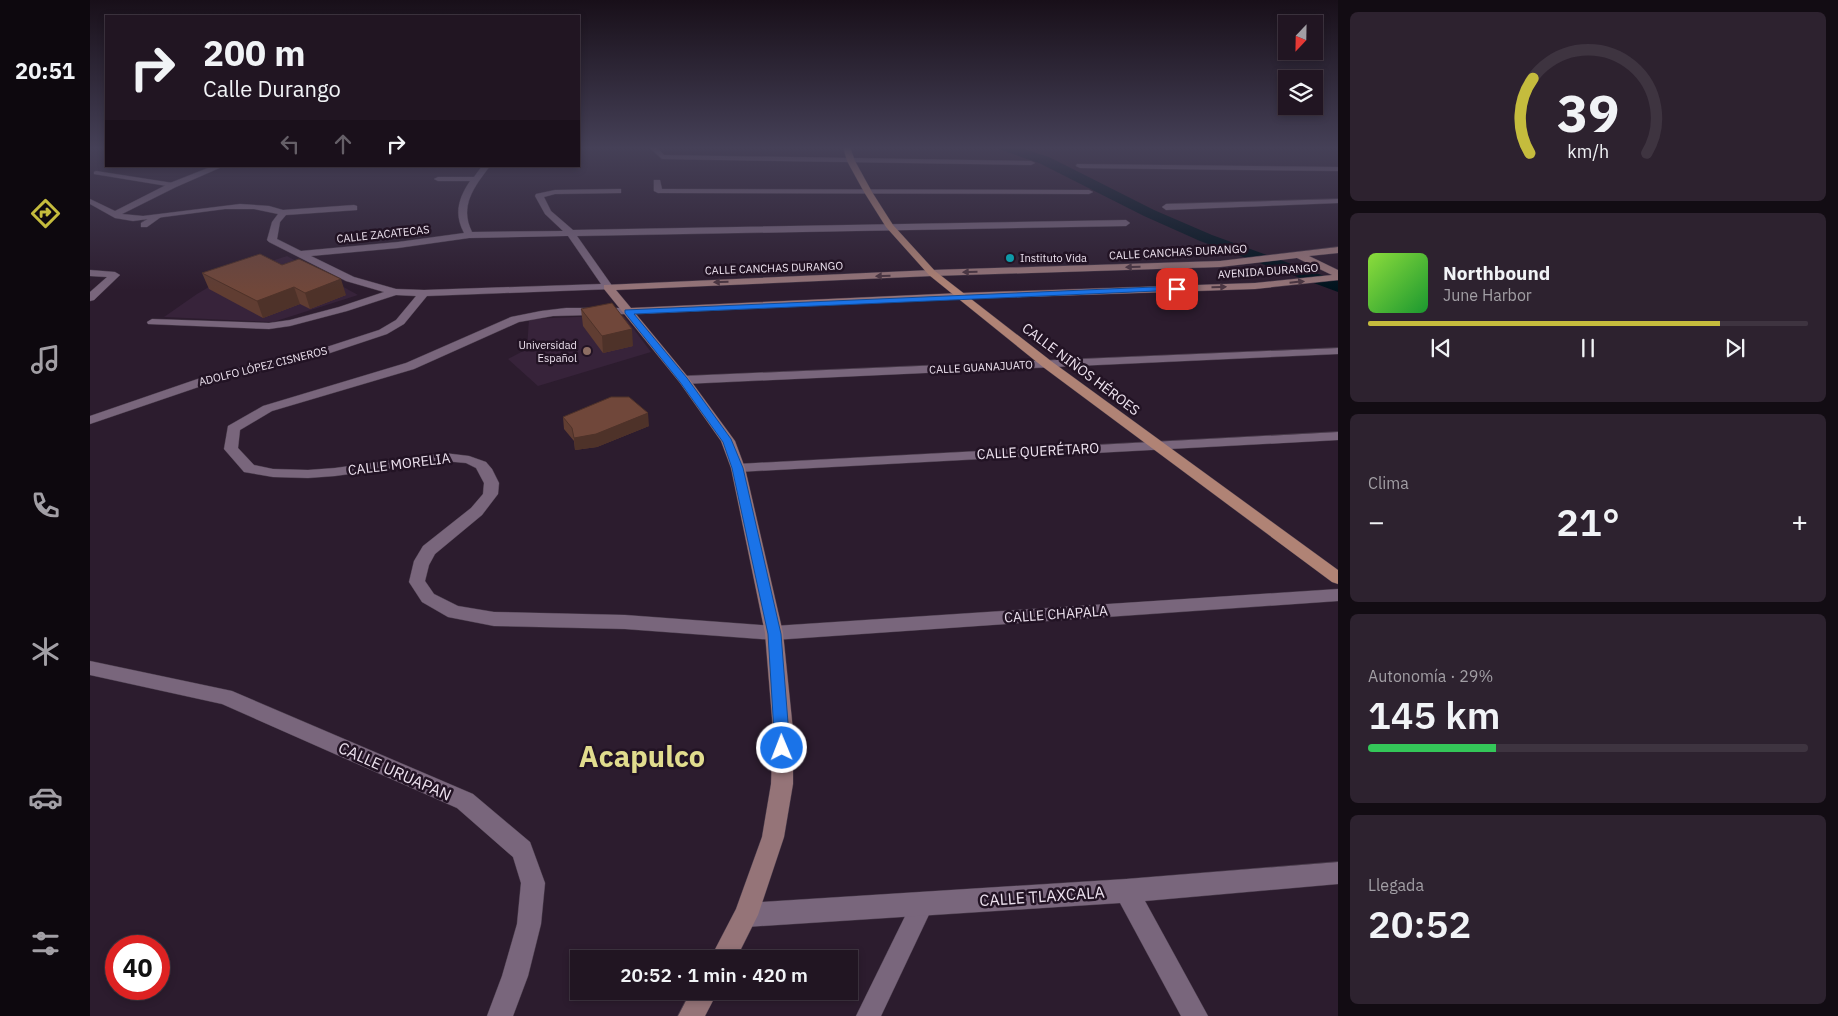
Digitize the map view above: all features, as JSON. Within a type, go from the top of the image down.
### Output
[{"type":"main road","name":"CALLE NIÑOS HÉROES","points":[[870,194],[890,227],[932,273],[1047,364],[1338,578]]},
{"type":"street","points":[[116,214],[154,194]]},
{"type":"street","points":[[467,194],[462,203],[460,215],[468,235]]},
{"type":"street","points":[[545,194],[539,196],[548,212],[571,233],[608,287],[684,380],[728,441],[738,468],[774,634],[783,730],[782,784],[773,838],[746,915],[727,950]]},
{"type":"street","points":[[1166,207],[1338,200]]},
{"type":"street","points":[[90,201],[126,218],[157,217],[225,207],[263,207],[283,213],[354,208]]},
{"type":"street","points":[[90,215],[106,209]]},
{"type":"street","name":"CALLE CANCHAS DURANGO","points":[[283,213],[276,222],[272,240],[350,279],[395,292],[424,294],[932,273],[1220,264],[1236,271],[1276,258],[1338,250]]},
{"type":"street","points":[[571,233],[1126,223]]},
{"type":"street","name":"CALLE ZACATECAS","points":[[299,254],[398,245],[468,235],[571,233]]},
{"type":"street","points":[[1299,254],[1338,276]]},
{"type":"street","points":[[1236,271],[1255,286]]},
{"type":"street","points":[[90,274],[115,275],[90,298]]},
{"type":"street","name":"AVENIDA DURANGO","points":[[628,311],[961,296],[1255,286],[1338,276]]},
{"type":"street","points":[[552,289],[535,301],[531,309],[531,316],[628,311]]},
{"type":"street","points":[[152,322],[269,326],[290,323],[343,309],[395,292]]},
{"type":"street","name":"ADOLFO LÓPEZ CISNEROS","points":[[90,420],[219,376],[305,358],[383,332],[400,322],[424,294]]},
{"type":"street","name":"CALLE MORELIA","points":[[531,316],[489,330],[423,362],[272,405],[246,418],[233,429],[231,449],[248,469],[273,473],[308,474],[336,472],[444,457],[461,458],[475,462],[487,471],[492,486],[490,497],[481,507],[430,549],[420,565],[417,582],[428,598],[454,612],[494,619],[625,622],[774,634]]},
{"type":"street","name":"CALLE GUANAJUATO","points":[[684,380],[1338,351]]},
{"type":"street","name":"CALLE QUERÉTARO","points":[[738,468],[1338,436]]},
{"type":"street","name":"CALLE CHAPALA","points":[[774,634],[1338,595]]},
{"type":"street","name":"CALLE URUAPAN","points":[[90,668],[225,697],[465,801],[522,850],[533,884],[530,924],[515,976],[500,1016]]},
{"type":"street","name":"CALLE TLAXCALA","points":[[746,915],[1126,891],[1338,874]]},
{"type":"street","points":[[1126,891],[1196,1016]]},
{"type":"street","points":[[691,1016],[700,1000]]},
{"type":"lane","points":[[144,225],[157,217]]},
{"type":"lane","points":[[868,1016],[923,904]]},
{"type":"shaded area","points":[[287,256],[358,295],[273,322],[164,317],[229,275]]},
{"type":"shaded area","name":"Universidad Español","points":[[623,315],[651,352],[538,386],[508,359],[527,349],[529,319]]},
{"type":"building","points":[[260,254],[282,265],[299,259],[341,279],[305,293],[294,287],[257,301],[202,273]]},
{"type":"building","points":[[612,303],[632,329],[602,336],[581,309]]},
{"type":"building","points":[[611,397],[629,397],[648,413],[596,434],[574,438],[572,428],[563,417]]},
{"type":"waterway","points":[[1112,194],[1206,238],[1338,287]]},
{"type":"place","name":"Instituto Vida","points":[[1010,258]]},
{"type":"place","name":"Universidad Español","points":[[587,351]]},
{"type":"district","name":"Acapulco","points":[[642,757]]},
{"type":"route","points":[[782,748],[783,730],[774,634],[738,468],[728,441],[684,380],[628,311],[961,296],[1177,289]]}]
